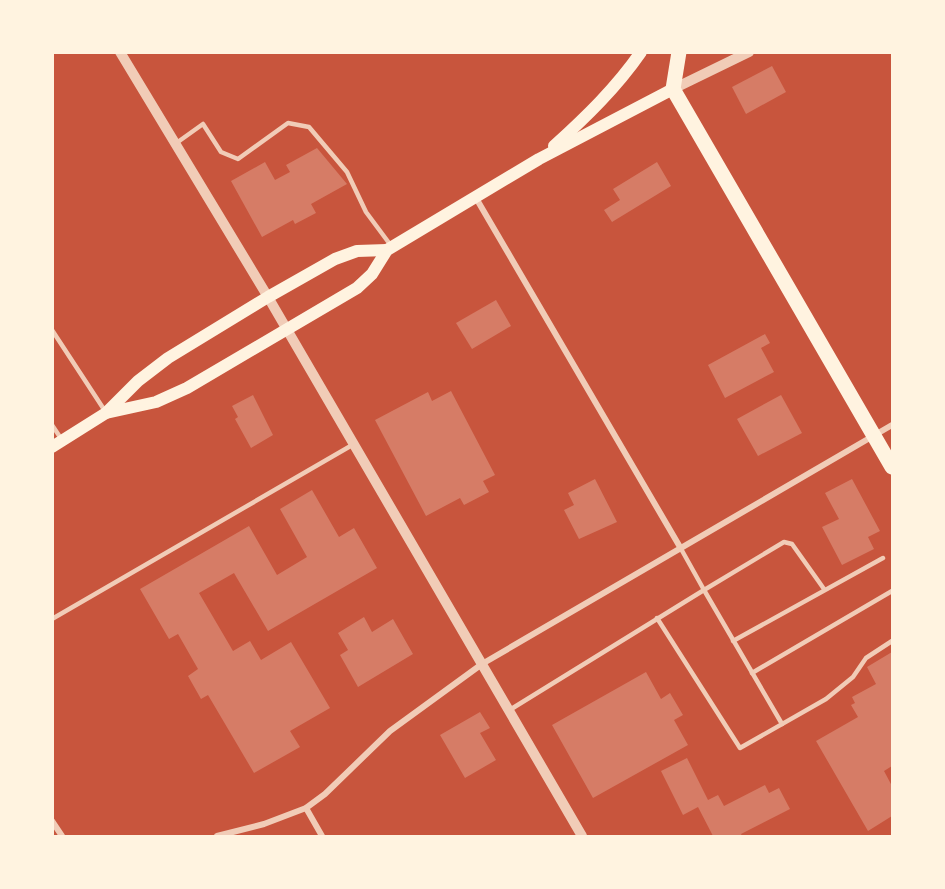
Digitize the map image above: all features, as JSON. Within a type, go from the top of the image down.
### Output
[{"type":"main road","points":[[539,159],[599,103],[626,74],[640,52]]},
{"type":"main road","points":[[679,52],[673,89],[892,467]]},
{"type":"main road","points":[[57,444],[106,413],[138,381],[168,358],[268,297],[335,259],[357,252],[389,248],[539,159],[673,89]]},
{"type":"main road","points":[[106,413],[156,402],[187,388],[357,288],[372,274],[389,248]]},
{"type":"street","points":[[120,52],[287,329],[582,837]]},
{"type":"street","points":[[673,89],[749,52]]},
{"type":"street","points":[[476,198],[680,547]]},
{"type":"street","points":[[217,837],[264,824],[306,808],[325,794],[390,731],[482,663],[892,425]]},
{"type":"street","points":[[306,808],[322,837]]},
{"type":"street","points":[[52,820],[62,837]]},
{"type":"lane","points":[[175,144],[203,124],[221,153],[238,159],[288,123],[309,127],[347,172],[366,212],[389,248]]},
{"type":"lane","points":[[52,330],[106,413]]},
{"type":"lane","points":[[52,425],[57,444]]},
{"type":"lane","points":[[52,620],[354,444]]},
{"type":"lane","points":[[508,711],[657,618],[784,543],[792,544],[824,589]]},
{"type":"lane","points":[[680,547],[782,724]]},
{"type":"lane","points":[[733,641],[883,558]]},
{"type":"lane","points":[[752,673],[892,591]]},
{"type":"lane","points":[[657,618],[740,748],[826,699],[853,677],[866,658],[892,641]]},
{"type":"building","points":[[772,66],[786,92],[746,114],[732,87]]},
{"type":"building","points":[[317,148],[347,184],[311,204],[316,213],[295,224],[293,220],[262,237],[231,181],[265,162],[275,180],[290,172],[286,165]]},
{"type":"building","points":[[657,162],[671,186],[612,222],[604,210],[620,200],[613,189]]},
{"type":"building","points":[[496,300],[511,326],[472,349],[456,323]]},
{"type":"building","points":[[765,334],[770,343],[761,348],[774,372],[725,398],[708,365]]},
{"type":"building","points":[[451,391],[495,475],[483,481],[489,492],[464,505],[460,498],[426,516],[375,420],[428,392],[432,401]]},
{"type":"building","points":[[253,395],[273,435],[251,448],[235,419],[238,417],[232,406]]},
{"type":"building","points":[[781,395],[802,433],[758,456],[737,419]]},
{"type":"building","points":[[595,479],[617,522],[579,539],[564,510],[574,505],[568,493]]},
{"type":"building","points":[[852,479],[880,531],[868,537],[874,549],[842,565],[822,527],[839,519],[825,493]]},
{"type":"building","points":[[312,490],[339,537],[354,528],[377,568],[268,631],[234,573],[199,593],[233,651],[250,641],[261,660],[291,642],[330,708],[290,731],[300,747],[254,773],[208,695],[201,699],[188,676],[198,669],[178,634],[169,639],[140,589],[249,526],[277,575],[307,557],[280,509]]},
{"type":"building","points":[[364,617],[372,632],[393,619],[413,654],[358,687],[340,655],[348,650],[338,633]]},
{"type":"building","points":[[892,652],[892,766],[884,771],[892,786],[892,816],[868,831],[816,741],[858,717],[851,705],[855,703],[852,697],[876,684],[867,667]]},
{"type":"building","points":[[646,672],[661,699],[670,693],[683,715],[674,720],[688,745],[593,798],[552,725]]},
{"type":"building","points":[[480,712],[490,728],[480,733],[496,760],[465,778],[440,735]]},
{"type":"building","points":[[687,758],[708,800],[718,795],[724,806],[765,785],[769,793],[779,788],[790,809],[741,834],[742,836],[713,836],[698,807],[683,815],[661,771]]}]
